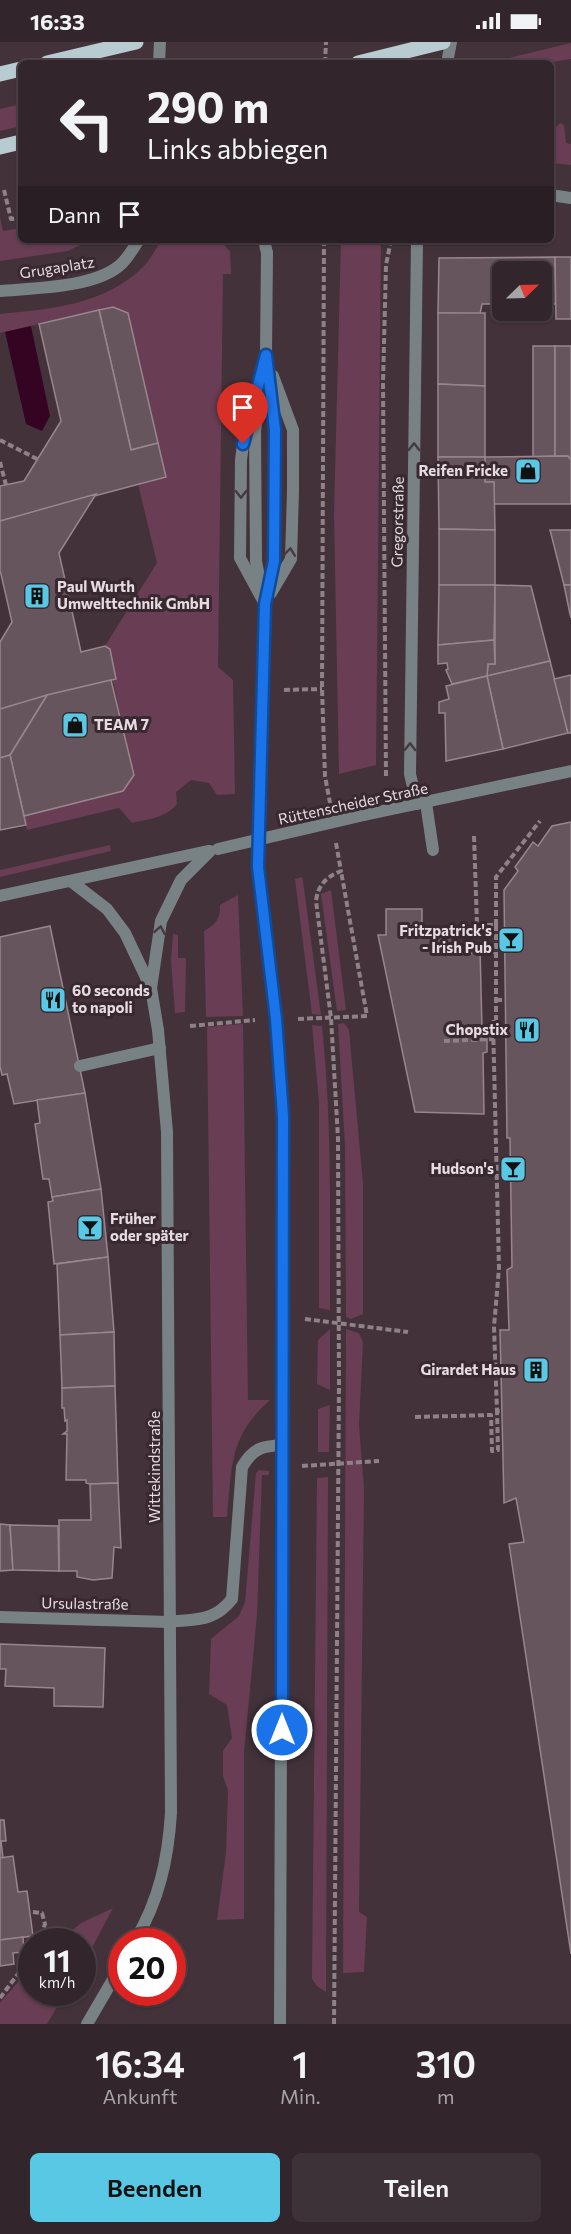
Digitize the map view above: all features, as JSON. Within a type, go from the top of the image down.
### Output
[{"type":"main road","points":[[370,60],[443,42]]},
{"type":"main road","points":[[60,60],[133,43]]},
{"type":"main road","points":[[0,74],[18,70]]},
{"type":"main road","points":[[0,147],[18,143]]},
{"type":"street","points":[[159,60],[160,42]]},
{"type":"street","points":[[448,60],[451,42]]},
{"type":"street","points":[[554,196],[571,198]]},
{"type":"street","name":"Grugaplatz","points":[[0,291],[60,286],[100,277],[120,266],[137,243]]},
{"type":"street","points":[[265,243],[267,253],[266,355],[275,430],[275,481],[274,561],[265,604],[258,867],[276,1019],[283,1116],[280,2024]]},
{"type":"street","name":"Gregorstraße","points":[[417,243],[410,774],[422,804],[433,850]]},
{"type":"street","points":[[265,604],[256,561],[255,431],[266,355]]},
{"type":"street","points":[[265,604],[291,559],[293,491],[292,430],[266,355]]},
{"type":"street","name":"Rüttenscheider Straße","points":[[0,896],[571,771]]},
{"type":"street","name":"Wittekindstraße","points":[[151,988],[161,921],[181,880],[214,850]]},
{"type":"street","name":"Wittekindstraße","points":[[72,882],[107,909],[125,933],[151,988],[160,1048],[167,1132],[171,1712],[169,1841],[164,1873],[155,1902],[142,1928]]},
{"type":"street","points":[[80,1066],[160,1048]]},
{"type":"street","name":"Ursulastraße","points":[[0,1617],[169,1622],[212,1617],[222,1611],[232,1599],[242,1467],[249,1455],[261,1446],[283,1445]]},
{"type":"street","points":[[87,2024],[108,1988]]},
{"type":"path","points":[[325,60],[326,42]]},
{"type":"path","points":[[4,190],[11,219],[18,218]]},
{"type":"path","points":[[324,243],[322,689],[324,767],[330,807]]},
{"type":"path","points":[[386,777],[383,382],[386,265],[390,243]]},
{"type":"path","points":[[0,440],[37,459]]},
{"type":"path","points":[[0,462],[6,485]]},
{"type":"path","points":[[263,690],[322,689]]},
{"type":"path","points":[[415,1417],[491,1415],[492,1451],[498,1450],[499,1411],[494,1327],[500,1268],[494,1039],[496,877],[540,821]]},
{"type":"path","points":[[474,836],[477,925],[496,925]]},
{"type":"path","points":[[276,1019],[367,1016],[336,839]]},
{"type":"path","points":[[334,2024],[339,1322],[338,1138],[331,1018],[316,902],[322,883],[329,876],[341,871]]},
{"type":"path","points":[[439,953],[494,951]]},
{"type":"path","points":[[496,1000],[505,1000]]},
{"type":"path","points":[[190,1026],[247,1021]]},
{"type":"path","points":[[444,1041],[494,1039]]},
{"type":"path","points":[[284,1316],[408,1332]]},
{"type":"path","points":[[283,1467],[379,1461]]},
{"type":"path","points":[[33,1912],[42,1913],[45,1924],[44,1928]]},
{"type":"path","points":[[0,1998],[18,1974]]},
{"type":"shaded area","points":[[571,43],[571,59],[554,62],[501,60]]},
{"type":"shaded area","points":[[18,105],[18,127],[0,131],[0,109]]},
{"type":"shaded area","points":[[560,123],[564,125],[566,143],[571,144],[571,165],[554,163],[554,130]]},
{"type":"shaded area","points":[[0,217],[3,231],[18,228],[18,243],[84,243],[68,251],[0,261]]},
{"type":"shaded area","points":[[159,243],[223,243],[230,252],[231,274],[223,274],[218,667],[233,680],[235,794],[217,795],[209,783],[191,780],[176,792],[177,804],[173,809],[156,817],[132,823],[119,808],[27,830],[24,816],[123,791],[134,775],[105,646],[157,563],[138,484],[166,477],[113,307],[0,333],[0,314],[57,307],[94,297],[128,280],[150,258]]},
{"type":"shaded area","points":[[341,243],[381,243],[376,765],[339,774],[334,514]]},
{"type":"shaded area","points":[[31,326],[50,416],[42,431],[26,424],[5,332]]},
{"type":"shaded area","points":[[110,845],[111,851],[0,877],[0,870]]},
{"type":"shaded area","points":[[302,877],[321,1015],[312,1014],[295,879]]},
{"type":"shaded area","points":[[331,890],[346,1010],[337,1011],[321,894]]},
{"type":"shaded area","points":[[238,895],[243,1016],[206,1017],[204,931],[216,921],[220,905]]},
{"type":"shaded area","points":[[173,934],[178,935],[178,958],[186,958],[185,1012],[175,1013],[171,960]]},
{"type":"shaded area","points":[[344,1023],[349,1030],[363,1183],[363,1314],[351,1319],[346,1317],[345,1146],[338,1024]]},
{"type":"shaded area","points":[[243,1024],[248,1400],[270,1400],[247,1426],[240,1439],[232,1467],[227,1517],[213,1517],[207,1027]]},
{"type":"shaded area","points":[[312,1025],[322,1026],[325,1062],[330,1168],[330,1310],[319,1308],[319,1102]]},
{"type":"shaded area","points":[[330,1329],[330,1390],[317,1384],[318,1340]]},
{"type":"shaded area","points":[[346,1329],[359,1333],[363,1342],[359,1425],[364,1489],[359,1912],[367,1917],[364,1972],[343,1973]]},
{"type":"shaded area","points":[[330,1405],[329,1452],[318,1452],[318,1409]]},
{"type":"shaded area","points":[[259,1470],[269,1471],[269,1475],[262,1475],[257,1615],[244,1753],[244,1919],[217,1920],[226,1853],[228,1790],[223,1776],[223,1751],[232,1738],[227,1705],[209,1694],[211,1639],[239,1616],[245,1602],[256,1473]]},
{"type":"shaded area","points":[[328,1477],[326,1992],[312,1979],[317,1478]]},
{"type":"shaded area","points":[[113,1908],[96,1940],[96,1928],[75,1928]]},
{"type":"shaded area","points":[[18,1982],[18,2006],[58,2006],[47,2024],[0,2024],[0,2003]]},
{"type":"building","points":[[555,257],[556,304],[552,304],[552,261],[492,261],[492,304],[482,304],[480,314],[438,313],[439,258]]},
{"type":"building","points":[[555,257],[571,257],[571,319],[556,319]]},
{"type":"building","points":[[113,307],[128,313],[158,443],[131,450],[99,310]]},
{"type":"building","points":[[99,310],[131,450],[158,443],[166,477],[0,521],[0,486],[24,481],[61,421],[39,324]]},
{"type":"building","points":[[438,313],[485,313],[485,386],[438,384]]},
{"type":"building","points":[[533,346],[555,346],[555,456],[533,457]]},
{"type":"building","points":[[555,346],[571,346],[571,460],[568,456],[555,456]]},
{"type":"building","points":[[438,384],[485,386],[485,457],[438,457]]},
{"type":"building","name":"Reifen Fricke","points":[[568,456],[571,460],[571,504],[494,504],[494,482],[485,482],[485,457]]},
{"type":"building","points":[[438,457],[485,457],[485,482],[494,482],[495,530],[439,529]]},
{"type":"building","name":"Paul Wurth Umwelttechnik GmbH","points":[[96,494],[59,553],[81,652],[105,646],[110,649],[116,679],[0,709],[0,642],[12,622],[0,570],[0,521]]},
{"type":"building","points":[[439,529],[495,530],[495,585],[439,585]]},
{"type":"building","points":[[550,530],[571,530],[571,585],[564,585]]},
{"type":"building","points":[[439,585],[495,585],[494,640],[438,645]]},
{"type":"building","points":[[495,585],[531,586],[550,661],[487,676],[488,664],[495,664]]},
{"type":"building","points":[[564,585],[571,585],[571,618],[570,614]]},
{"type":"building","points":[[494,640],[495,664],[488,664],[487,676],[452,684],[446,670],[448,669],[447,663],[438,664],[438,645]]},
{"type":"building","points":[[550,661],[568,733],[503,749],[487,676]]},
{"type":"building","points":[[571,675],[571,733],[568,733],[554,679]]},
{"type":"building","points":[[487,676],[503,749],[446,761],[445,713],[439,713],[439,702],[449,699],[446,686]]},
{"type":"building","name":"TEAM 7","points":[[111,680],[134,775],[123,791],[24,816],[10,755],[47,695]]},
{"type":"building","points":[[47,695],[10,755],[0,758],[0,709]]},
{"type":"building","points":[[10,755],[26,825],[0,830],[0,758]]},
{"type":"building","name":"Girardet Haus","points":[[571,822],[571,1954],[509,1544],[524,1542],[516,1498],[504,1503],[500,1330],[509,1330],[507,1270],[512,1267],[510,1138],[507,1138],[504,890],[518,871],[515,867],[533,842],[538,846],[552,826]]},
{"type":"building","points":[[386,909],[422,909],[422,934],[458,934],[458,950],[480,949],[482,1029],[486,1029],[487,1039],[487,1052],[483,1053],[484,1114],[415,1112],[378,935],[386,935]]},
{"type":"building","points":[[50,926],[85,1093],[14,1104],[7,1074],[2,1075],[0,1066],[0,937]]},
{"type":"building","points":[[85,1093],[101,1189],[52,1197],[49,1179],[43,1179],[35,1124],[40,1123],[37,1100]]},
{"type":"building","points":[[101,1189],[108,1257],[54,1264],[48,1202],[53,1201],[52,1197]]},
{"type":"building","points":[[108,1257],[114,1332],[60,1335],[57,1264]]},
{"type":"building","points":[[114,1332],[115,1386],[62,1388],[60,1335]]},
{"type":"building","points":[[115,1386],[118,1483],[90,1484],[86,1483],[86,1480],[66,1480],[67,1434],[63,1434],[67,1431],[67,1420],[65,1421],[64,1408],[62,1408],[62,1388]]},
{"type":"building","points":[[118,1483],[121,1548],[114,1547],[112,1578],[93,1580],[77,1577],[77,1571],[59,1571],[59,1520],[91,1520],[90,1484]]},
{"type":"building","points":[[0,1524],[10,1525],[13,1570],[0,1571]]},
{"type":"building","points":[[10,1525],[58,1526],[59,1571],[13,1570]]},
{"type":"building","points":[[0,1644],[105,1648],[103,1707],[54,1706],[54,1688],[5,1686],[6,1669],[0,1669]]},
{"type":"building","points":[[0,1820],[4,1820],[6,1841],[1,1841],[3,1858],[0,1858]]},
{"type":"building","points":[[13,1856],[18,1892],[27,1891],[32,1928],[18,1928],[18,1938],[0,1940],[0,1858]]},
{"type":"building","points":[[18,1938],[18,1953],[13,1953],[14,1964],[0,1966],[0,1940]]},
{"type":"place","name":"Reifen Fricke","points":[[528,471]]},
{"type":"place","name":"Paul Wurth Umwelttechnik GmbH","points":[[37,596]]},
{"type":"place","name":"TEAM 7","points":[[75,725]]},
{"type":"place","name":"Fritzpatrick's - Irish Pub","points":[[511,940]]},
{"type":"place","name":"60 seconds to napoli","points":[[53,1000]]},
{"type":"place","name":"Chopstix","points":[[527,1030]]},
{"type":"place","name":"Hudson's","points":[[513,1169]]},
{"type":"place","name":"Früher oder später","points":[[90,1228]]},
{"type":"place","name":"Girardet Haus","points":[[536,1370]]},
{"type":"route","points":[[243,444],[245,429],[266,355],[275,430],[274,561],[265,604],[258,867],[276,1019],[283,1116],[282,1730]]}]
